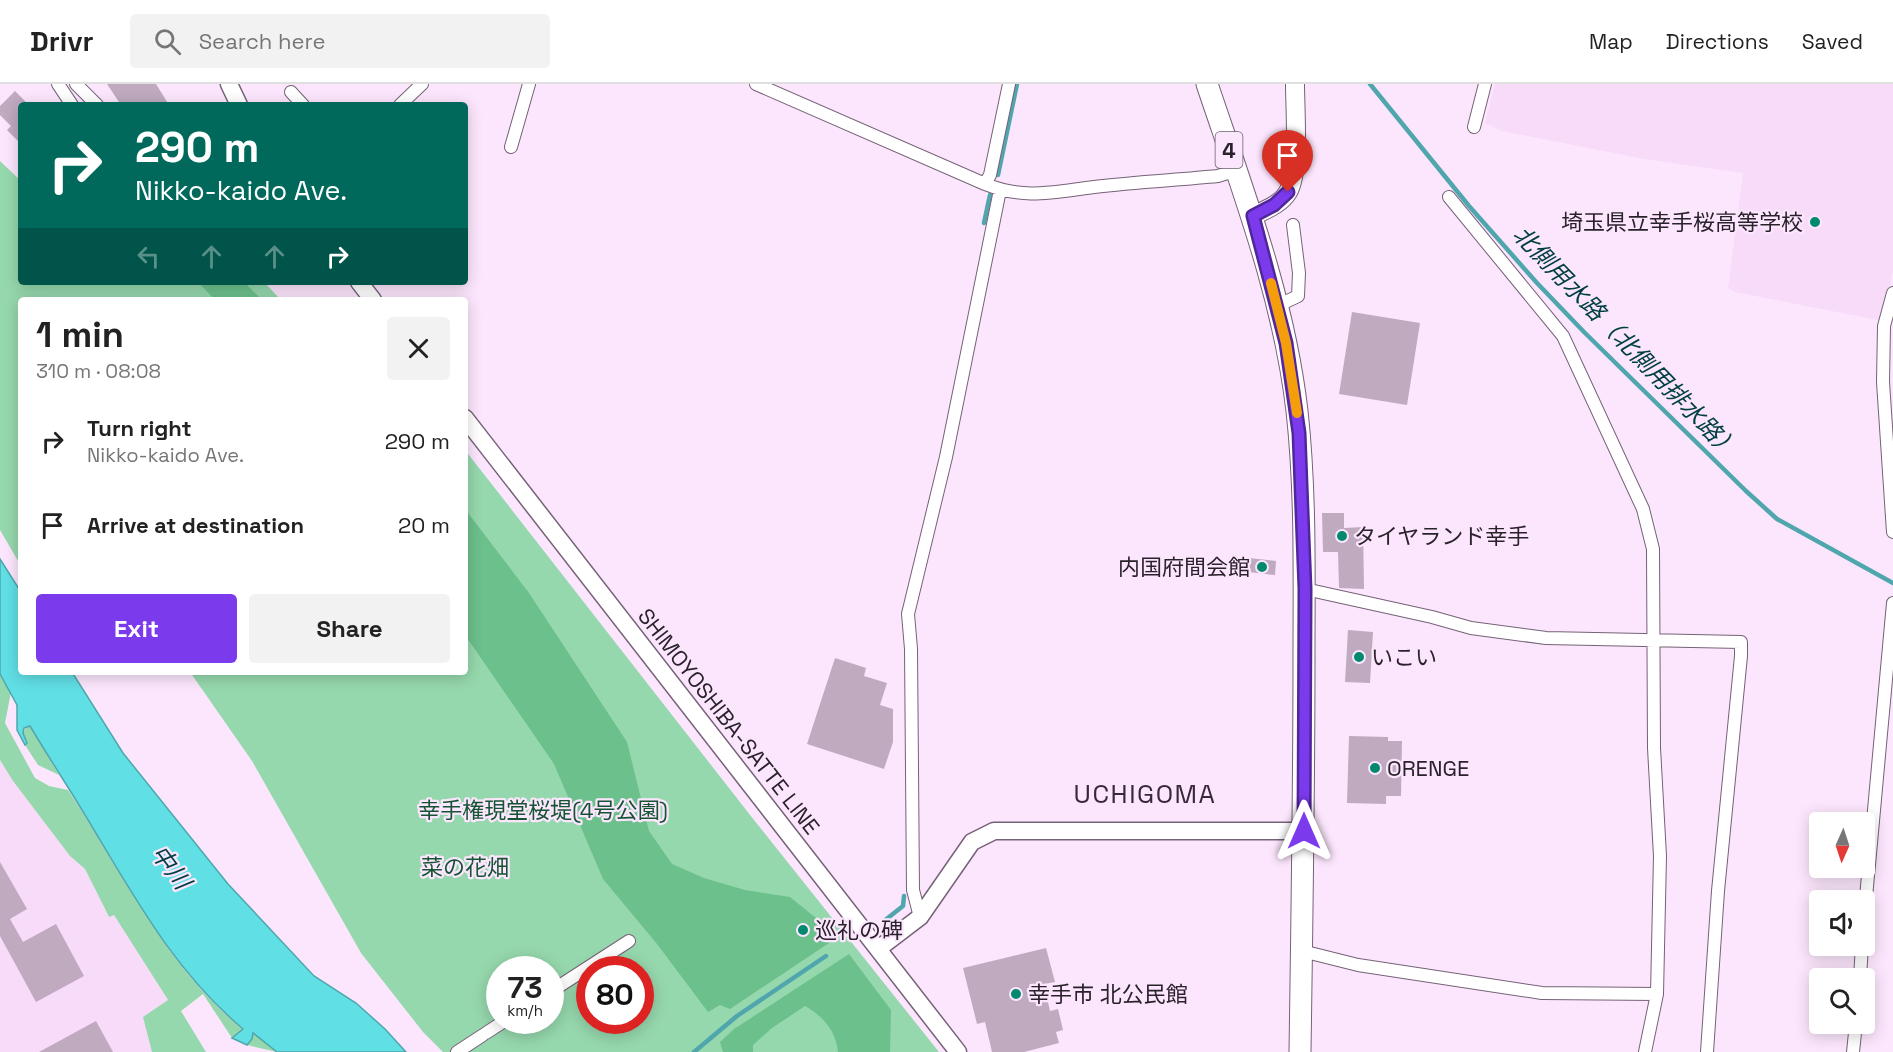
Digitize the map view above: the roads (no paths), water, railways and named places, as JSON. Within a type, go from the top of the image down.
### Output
[{"type":"highway","name":"4","points":[[1207,84],[1253,216],[1277,306],[1297,412],[1303,503],[1305,589],[1300,1052]]},
{"type":"main road","points":[[229,84],[238,102]]},
{"type":"main road","points":[[1253,216],[1274,205],[1288,192],[1295,162],[1295,84]]},
{"type":"main road","points":[[362,285],[372,297]]},
{"type":"main road","name":"SHIMOYOSHIBA-SATTE LINE","points":[[468,422],[958,1052]]},
{"type":"main road","points":[[878,949],[920,917],[972,842],[994,831],[1304,831]]},
{"type":"street","points":[[58,84],[70,102]]},
{"type":"street","points":[[76,84],[93,102]]},
{"type":"street","points":[[403,102],[422,84]]},
{"type":"street","points":[[511,147],[529,84]]},
{"type":"street","points":[[985,184],[990,175],[1009,84]]},
{"type":"street","points":[[1474,127],[1485,84]]},
{"type":"street","points":[[763,86],[985,184],[1020,194],[1218,176],[1237,170]]},
{"type":"street","points":[[291,92],[300,102]]},
{"type":"street","points":[[920,917],[913,890],[908,614],[945,457],[1000,190]]},
{"type":"street","points":[[1449,197],[1563,336],[1643,509],[1653,549],[1654,747],[1660,856],[1657,994],[1645,1052]]},
{"type":"street","points":[[1277,306],[1298,296],[1299,273],[1293,225]]},
{"type":"street","points":[[1893,293],[1884,326],[1883,382],[1893,532]]},
{"type":"street","points":[[1305,589],[1471,628],[1546,638],[1741,642],[1718,891],[1707,1052]]},
{"type":"street","points":[[1867,890],[1893,603]]},
{"type":"street","points":[[564,983],[629,941]]},
{"type":"street","points":[[1302,951],[1358,965],[1542,993],[1657,994]]},
{"type":"street","points":[[457,1052],[486,1033]]},
{"type":"street","points":[[1853,1052],[1855,1034]]},
{"type":"water","name":"中川","points":[[0,559],[18,587],[18,675],[74,675],[123,753],[228,884],[314,976],[356,1003],[406,1052],[277,1052],[253,1033],[247,1045],[232,1038],[243,1029],[196,983],[157,931],[30,726],[24,728],[23,733],[27,743],[25,745],[17,730],[17,705],[0,674]]},
{"type":"waterway","points":[[998,175],[1017,84]]},
{"type":"waterway","name":"北側用水路（北側用排水路）","points":[[1370,84],[1469,206],[1537,283],[1746,491],[1777,519],[1893,583]]},
{"type":"waterway","points":[[984,223],[990,195]]},
{"type":"waterway","points":[[884,921],[903,906],[904,896]]},
{"type":"waterway","points":[[694,1052],[737,1016],[826,956]]},
{"type":"place","name":"埼玉県立幸手桜高等学校","points":[[1815,222]]},
{"type":"place","name":"タイヤランド幸手","points":[[1342,536]]},
{"type":"place","name":"内国府間会館","points":[[1262,567]]},
{"type":"place","name":"いこい","points":[[1359,657]]},
{"type":"place","name":"ORENGE","points":[[1375,768]]},
{"type":"place","name":"巡礼の碑","points":[[803,930]]},
{"type":"place","name":"幸手市 北公民館","points":[[1016,994]]},
{"type":"district","name":"UCHIGOMA","points":[[1145,794]]},
{"type":"park label","name":"幸手権現堂桜堤(4号公園)","points":[[543,810]]},
{"type":"park label","name":"菜の花畑","points":[[465,867]]}]
